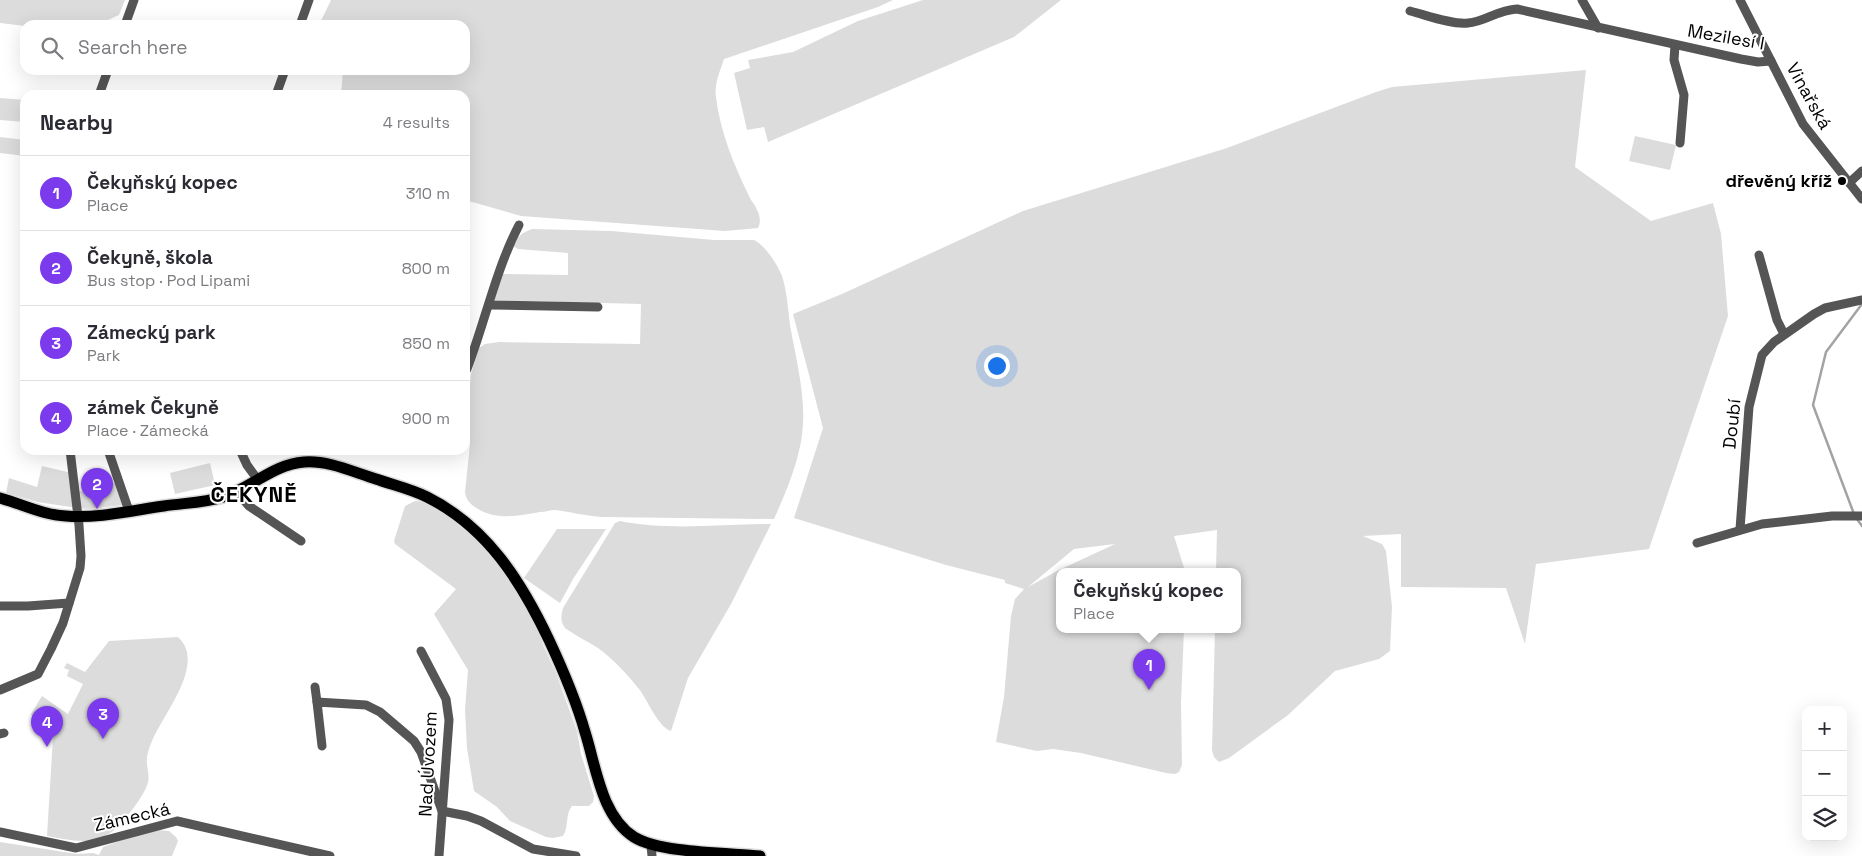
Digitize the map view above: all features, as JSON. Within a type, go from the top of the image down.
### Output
[{"type":"main road","points":[[0,498],[50,514],[78,517],[216,499],[295,464],[311,462],[326,464],[408,489],[426,497],[469,524],[507,566],[529,599],[572,693],[610,810],[628,833],[651,850],[678,849],[760,856]]},
{"type":"street","points":[[127,20],[134,0]]},
{"type":"street","points":[[302,20],[309,0]]},
{"type":"street","points":[[1582,0],[1598,28]]},
{"type":"street","name":"Vinařská","points":[[1740,0],[1808,132],[1862,199]]},
{"type":"street","name":"Mezilesí I","points":[[1410,11],[1468,24],[1506,9],[1517,9],[1754,62],[1771,62]]},
{"type":"street","name":"Mezilesí I","points":[[1675,45],[1674,60],[1684,94],[1680,143]]},
{"type":"street","points":[[101,90],[106,75]]},
{"type":"street","points":[[278,90],[282,75]]},
{"type":"street","points":[[1849,184],[1862,171]]},
{"type":"street","points":[[470,361],[509,244],[518,225]]},
{"type":"street","points":[[1759,254],[1777,320],[1784,334]]},
{"type":"street","name":"Doubí","points":[[1740,529],[1748,420],[1758,366],[1762,355],[1784,334],[1825,308],[1862,300]]},
{"type":"street","points":[[490,305],[598,307]]},
{"type":"street","points":[[0,690],[38,674],[52,650],[69,603],[81,562],[71,455]]},
{"type":"street","points":[[110,455],[128,511]]},
{"type":"street","points":[[242,455],[258,480]]},
{"type":"street","points":[[236,491],[249,506],[301,541]]},
{"type":"street","points":[[1697,543],[1762,524],[1832,516],[1862,516]]},
{"type":"street","points":[[0,606],[69,603]]},
{"type":"street","name":"Nad Úvozem","points":[[421,651],[446,699],[449,720],[438,856]]},
{"type":"street","points":[[314,687],[322,746]]},
{"type":"street","points":[[317,702],[366,705],[380,712],[414,741],[421,752],[442,811],[481,820],[533,849],[576,856]]},
{"type":"street","name":"Zámecká","points":[[0,832],[76,848],[177,821],[330,856]]},
{"type":"shaded area","points":[[0,0],[125,0],[119,15],[108,20],[20,20],[20,25],[0,23]]},
{"type":"shaded area","points":[[331,0],[893,0],[878,7],[724,59],[716,87],[718,110],[729,150],[745,188],[758,212],[760,221],[758,228],[725,231],[521,216],[470,201],[470,90],[341,90],[343,75],[470,75],[470,20],[321,20]]},
{"type":"shaded area","points":[[923,0],[1061,0],[1014,37],[768,142],[764,127],[747,130],[734,73],[750,68],[748,60],[793,52],[858,21]]},
{"type":"shaded area","points":[[1586,70],[1575,167],[1651,221],[1713,203],[1721,234],[1728,316],[1649,549],[1536,564],[1525,644],[1506,588],[1401,587],[1401,534],[1363,536],[1382,544],[1386,551],[1392,607],[1390,651],[1379,659],[1335,671],[1288,715],[1229,758],[1219,762],[1214,757],[1212,750],[1215,633],[1241,633],[1241,568],[1216,568],[1217,530],[1174,536],[1184,568],[1063,568],[1115,544],[1074,549],[1028,587],[1056,572],[1056,633],[1184,633],[1181,703],[1182,765],[1179,772],[1175,774],[1166,773],[1081,753],[1053,749],[1037,751],[996,742],[1004,697],[1011,616],[1015,599],[1024,589],[1005,583],[1005,580],[946,565],[794,518],[823,428],[793,314],[842,294],[1023,211],[1227,148],[1392,87]]},
{"type":"shaded area","points":[[0,98],[20,100],[20,122],[0,120]]},
{"type":"shaded area","points":[[1635,136],[1676,145],[1670,170],[1629,161]]},
{"type":"shaded area","points":[[0,137],[20,139],[20,155],[0,153]]},
{"type":"shaded area","points":[[532,229],[611,231],[714,240],[754,240],[766,250],[777,266],[784,282],[803,408],[802,435],[798,457],[774,519],[602,517],[555,510],[523,515],[498,516],[483,511],[469,502],[465,492],[470,455],[470,384],[479,348],[485,344],[499,342],[640,344],[641,304],[494,300],[502,274],[568,275],[568,253],[518,249],[513,246],[518,237]]},
{"type":"shaded area","points":[[210,463],[215,485],[175,494],[170,473]]},
{"type":"shaded area","points":[[42,466],[72,473],[77,508],[38,502],[6,493],[9,478],[37,487]]},
{"type":"shaded area","points":[[104,483],[116,483],[122,505],[90,509],[78,508],[77,491],[104,492],[106,487]]},
{"type":"shaded area","points":[[415,501],[424,502],[437,508],[469,531],[495,559],[515,586],[539,631],[577,731],[581,754],[594,796],[593,802],[589,806],[572,806],[568,813],[563,836],[546,837],[510,821],[497,807],[474,791],[467,748],[465,710],[468,670],[434,614],[456,589],[395,544],[394,541],[405,506]]},
{"type":"shaded area","points":[[620,521],[657,526],[771,524],[731,604],[688,678],[671,731],[662,724],[639,689],[620,667],[598,648],[565,628],[562,621],[563,608],[615,523]]},
{"type":"shaded area","points":[[557,529],[606,529],[573,579],[560,603],[524,578]]},
{"type":"shaded area","points":[[178,637],[186,648],[188,660],[185,674],[180,689],[157,730],[147,754],[148,782],[139,801],[117,827],[105,836],[89,841],[81,841],[47,836],[53,737],[55,735],[49,732],[50,729],[38,725],[31,714],[42,696],[68,714],[83,684],[67,676],[69,670],[64,668],[67,663],[85,672],[109,641]]},
{"type":"shaded area","points":[[157,830],[169,831],[176,837],[178,841],[172,856],[0,856],[0,842],[77,854],[93,853],[99,855],[103,847],[135,835]]},
{"type":"waterway","points":[[1854,514],[1813,405],[1826,352],[1862,304]]},
{"type":"waterway","points":[[1857,519],[1862,526]]},
{"type":"place","name":"dřevěný kříž","points":[[1842,181]]},
{"type":"place","name":"Čekyně, škola","points":[[97,509]]},
{"type":"place","name":"Čekyňský kopec","points":[[1149,690]]},
{"type":"place","name":"Zámecký park","points":[[103,739]]},
{"type":"place","name":"zámek Čekyně","points":[[47,747]]},
{"type":"district","name":"ČEKYNĚ","points":[[254,494]]}]
